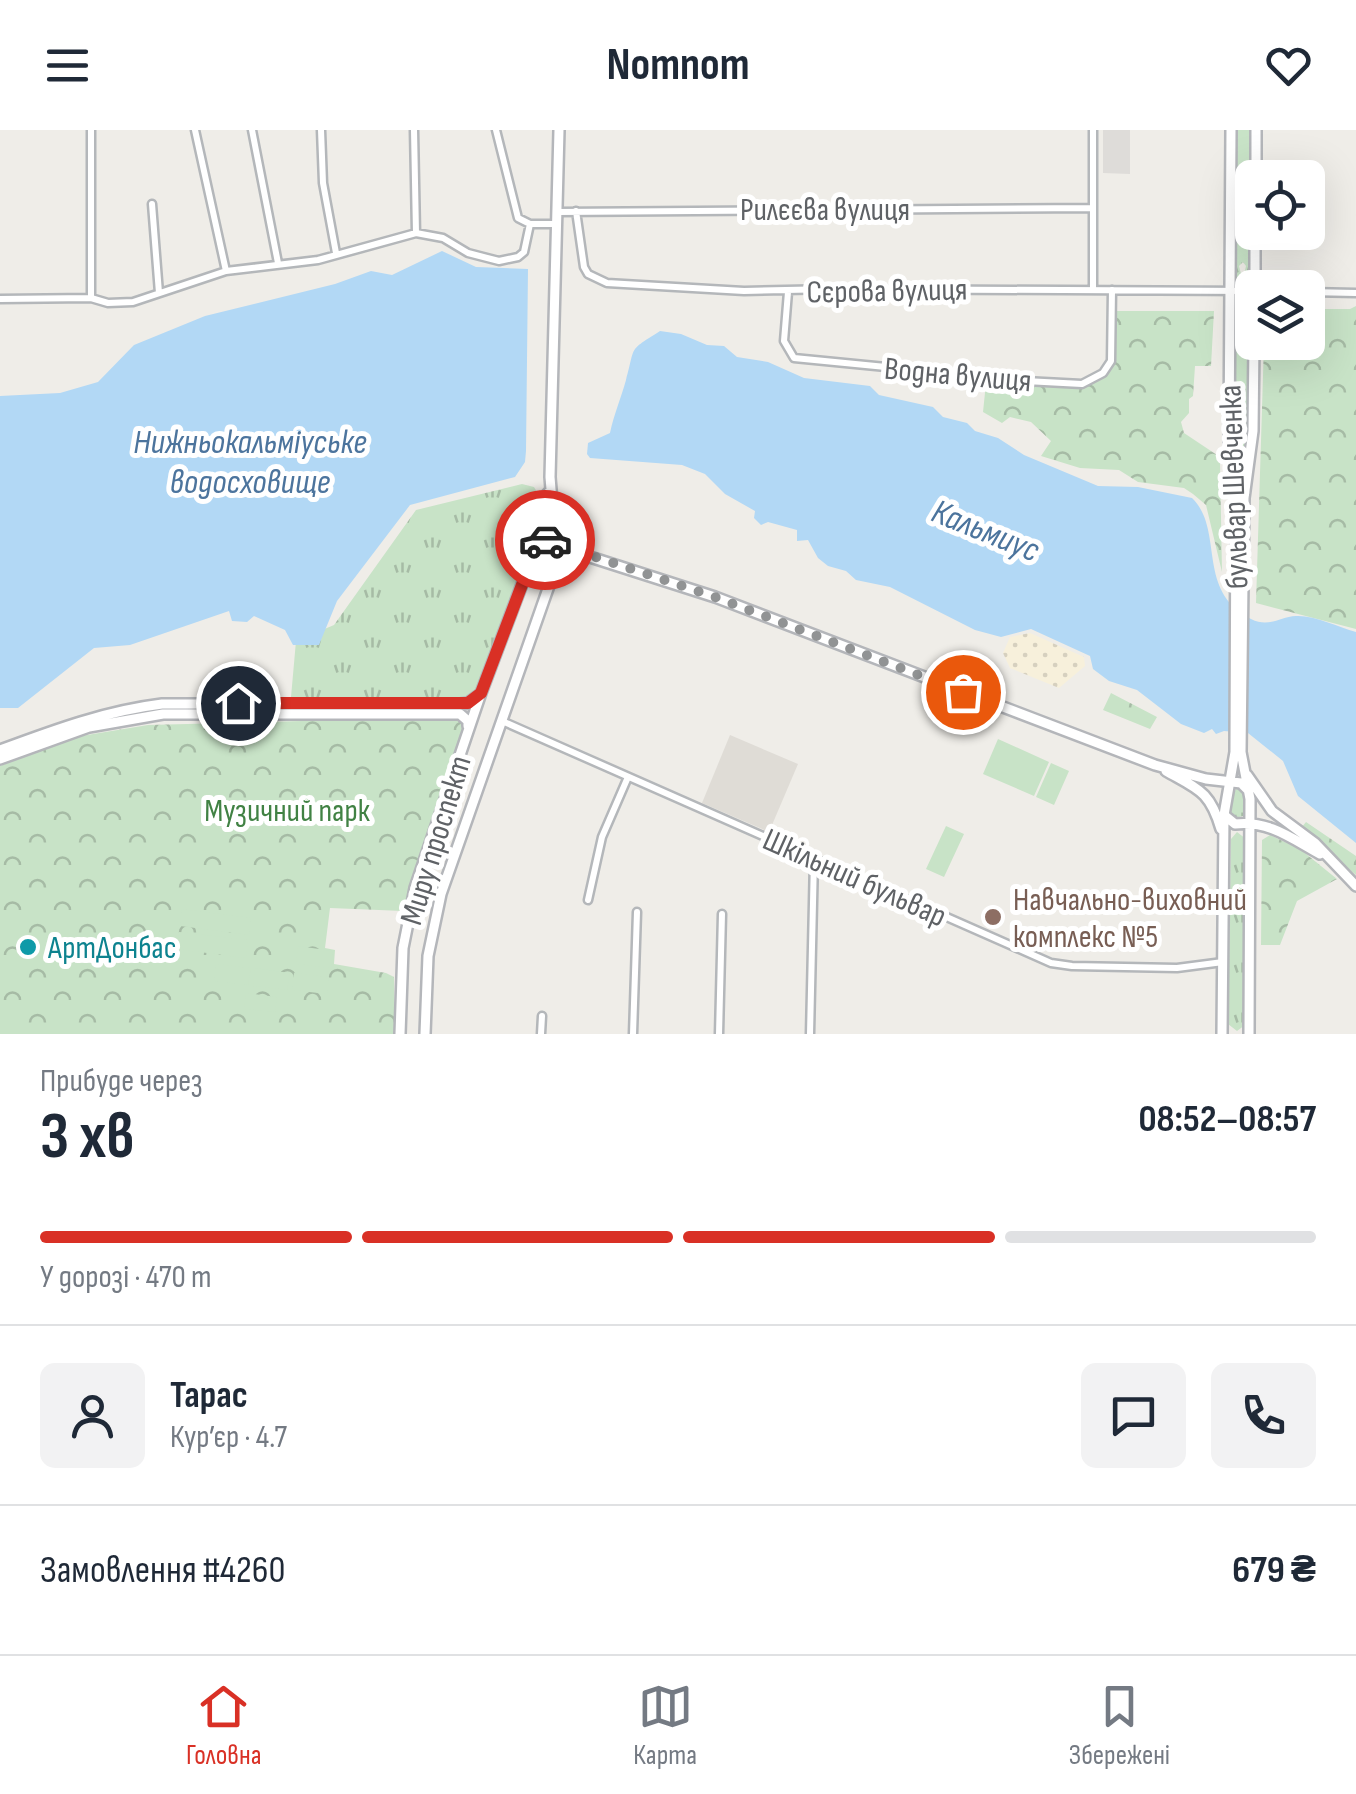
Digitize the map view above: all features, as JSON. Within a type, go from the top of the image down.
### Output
[{"type":"main road","name":"Миру проспект","points":[[400,1034],[403,948],[415,888],[468,729],[544,526],[550,479],[559,130]]},
{"type":"main road","name":"бульвар Шевченка","points":[[1231,130],[1229,442],[1240,563]]},
{"type":"main road","points":[[1256,130],[1256,160]]},
{"type":"main road","name":"бульвар Шевченка","points":[[1222,1029],[1224,815],[1228,783],[1238,752],[1240,563],[1253,431],[1254,360]]},
{"type":"main road","name":"Миру проспект","points":[[425,1034],[428,956],[441,894],[557,563],[550,479]]},
{"type":"main road","points":[[556,525],[573,550]]},
{"type":"main road","points":[[539,540],[715,597],[1155,765],[1245,785],[1249,791]]},
{"type":"main road","points":[[557,563],[574,556],[590,558]]},
{"type":"main road","points":[[529,567],[542,568],[552,580]]},
{"type":"main road","points":[[0,750],[122,709],[162,704],[460,704],[481,693]]},
{"type":"main road","points":[[0,759],[70,733],[124,719],[276,707]]},
{"type":"main road","points":[[368,707],[460,714],[468,721],[468,729]]},
{"type":"main road","name":"бульвар Шевченка","points":[[1238,752],[1249,791],[1249,1029]]},
{"type":"main road","points":[[1206,778],[1226,770],[1238,752]]},
{"type":"main road","points":[[1155,765],[1203,790],[1214,806],[1224,837]]},
{"type":"main road","points":[[1244,770],[1272,811],[1315,843],[1356,886]]},
{"type":"main road","points":[[1224,815],[1235,824],[1250,821],[1270,828],[1330,860]]},
{"type":"main road","points":[[1249,903],[1253,894],[1254,838],[1258,830],[1270,828]]},
{"type":"main road","points":[[415,888],[423,898],[441,894]]},
{"type":"main road","points":[[1222,1029],[1233,1034]]},
{"type":"main road","points":[[1241,1034],[1249,1029]]},
{"type":"street","points":[[91,130],[91,298]]},
{"type":"street","points":[[195,130],[226,271]]},
{"type":"street","points":[[252,130],[278,262]]},
{"type":"street","points":[[321,130],[324,182],[336,252]]},
{"type":"street","points":[[414,130],[416,233]]},
{"type":"street","points":[[496,130],[518,218],[530,224],[557,224]]},
{"type":"street","points":[[1092,130],[1094,288]]},
{"type":"street","points":[[152,204],[159,293]]},
{"type":"street","name":"Рилєєва вулиця","points":[[557,212],[1093,208]]},
{"type":"street","name":"Сєрова вулиця","points":[[576,211],[580,254],[588,274],[597,280],[788,292],[1094,288],[1235,291]]},
{"type":"street","points":[[0,298],[133,302],[226,271],[318,260],[416,233],[443,238],[468,253],[500,261],[524,252],[530,224]]},
{"type":"street","name":"Водна вулиця","points":[[788,292],[784,340],[794,358],[896,368],[913,374],[1082,384],[1103,373],[1111,361],[1112,290]]},
{"type":"street","points":[[1325,292],[1356,293]]},
{"type":"street","name":"Шкільний бульвар","points":[[502,720],[1051,963],[1177,968],[1223,962]]},
{"type":"street","points":[[588,900],[602,836],[628,777]]},
{"type":"street","points":[[810,1034],[814,859]]},
{"type":"street","points":[[633,1034],[637,912]]},
{"type":"street","points":[[719,1034],[722,914]]},
{"type":"street","points":[[541,1034],[542,1016]]},
{"type":"shaded area","points":[[1103,130],[1130,130],[1130,174],[1103,173]]},
{"type":"shaded area","points":[[730,735],[798,764],[769,832],[702,803]]},
{"type":"green space","points":[[1237,130],[1252,130],[1252,160],[1237,160]]},
{"type":"green space","points":[[1236,250],[1250,250],[1250,270],[1245,270],[1243,262],[1236,270]]},
{"type":"green space","points":[[1356,306],[1356,629],[1256,603],[1263,360],[1325,360],[1325,309]]},
{"type":"green space","points":[[1114,311],[1214,311],[1211,366],[1195,366],[1189,413],[1181,422],[1184,433],[1217,455],[1220,462],[1222,572],[1206,505],[1193,494],[1184,488],[1138,482],[1119,470],[1080,468],[1041,456],[1051,441],[1031,422],[1010,417],[1002,423],[983,412],[986,383],[1083,386],[1113,362]]},
{"type":"green space","points":[[1235,349],[1235,360],[1249,360],[1247,443],[1241,467],[1233,443]]},
{"type":"green space","points":[[522,484],[534,487],[543,514],[474,696],[291,697],[296,641],[334,625],[416,510]]},
{"type":"green space","points":[[1111,693],[1157,717],[1150,729],[1103,710]]},
{"type":"green space","name":"Музичний парк","points":[[457,718],[463,726],[403,911],[330,908],[325,948],[335,950],[334,964],[394,977],[395,1034],[0,1034],[0,766],[75,737],[148,725]]},
{"type":"green space","points":[[998,739],[1049,762],[1034,796],[983,774]]},
{"type":"green space","points":[[1051,763],[1069,771],[1054,805],[1036,797]]},
{"type":"green space","points":[[1238,788],[1244,790],[1243,816],[1235,818],[1229,812],[1230,795]]},
{"type":"green space","points":[[1306,822],[1356,856],[1356,875],[1301,828]]},
{"type":"green space","points":[[946,826],[964,834],[944,877],[926,869]]},
{"type":"green space","points":[[1237,832],[1246,839],[1245,1025],[1237,1031],[1228,1024],[1231,839]]},
{"type":"green space","points":[[1270,835],[1300,849],[1337,879],[1297,901],[1280,945],[1261,945],[1262,840]]},
{"type":"green space","points":[[182,909],[251,918],[249,935],[180,926]]},
{"type":"green space","points":[[179,932],[248,940],[246,958],[176,949]]},
{"type":"green space","points":[[298,946],[333,951],[331,968],[296,964]]},
{"type":"green space","points":[[216,964],[251,968],[248,985],[214,981]]},
{"type":"green space","points":[[255,968],[290,973],[287,990],[253,986]]},
{"type":"green space","points":[[294,973],[329,977],[327,994],[292,990]]},
{"type":"green space","points":[[246,993],[277,997],[275,1012],[244,1009]]},
{"type":"sand","points":[[1030,633],[1084,657],[1085,666],[1059,688],[1010,668],[1003,653],[1010,637]]},
{"type":"water","name":"Нижньокальміуське водосховище","points":[[442,251],[476,267],[528,269],[526,451],[525,462],[515,477],[410,505],[337,601],[319,645],[293,645],[285,630],[254,616],[247,622],[232,621],[229,611],[130,645],[94,648],[18,708],[0,708],[0,396],[60,393],[98,382],[134,345],[205,316],[335,284],[371,271],[392,275]]},
{"type":"water","name":"Кальмиус","points":[[660,331],[724,346],[737,357],[768,362],[804,378],[870,386],[879,395],[933,407],[943,417],[967,423],[975,431],[998,438],[1024,455],[1098,486],[1138,487],[1192,498],[1207,526],[1216,577],[1234,607],[1257,621],[1303,616],[1356,632],[1356,843],[1298,796],[1283,761],[1248,733],[1216,734],[1212,729],[1204,733],[1181,724],[1137,690],[1109,681],[1093,669],[1090,656],[1031,629],[1001,637],[975,630],[890,587],[856,580],[818,558],[808,540],[797,541],[797,530],[768,522],[761,525],[754,518],[755,511],[725,494],[705,474],[682,465],[590,458],[588,443],[610,433],[634,350]]},
{"type":"way so far","points":[[545,540],[715,597],[963,692]]},
{"type":"place","name":"Навчально-виховний комплекс №5","points":[[993,917]]},
{"type":"place","name":"АртДонбас","points":[[28,947]]},
{"type":"route","points":[[238,703],[468,703],[481,693],[539,540],[545,540]]}]
